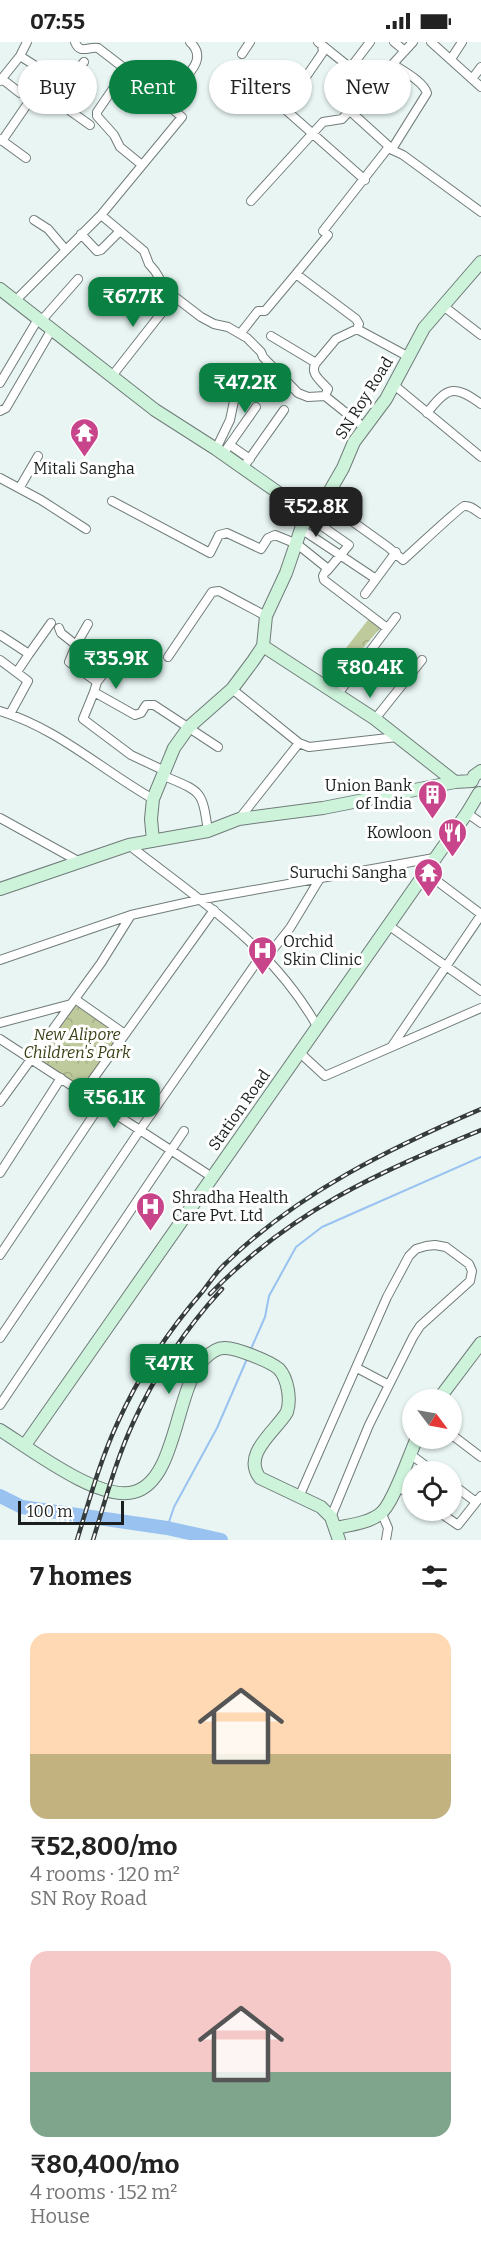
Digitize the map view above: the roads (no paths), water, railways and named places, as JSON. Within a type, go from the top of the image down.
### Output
[{"type":"street","points":[[18,92],[1,80],[20,56],[27,42]]},
{"type":"street","points":[[75,42],[76,46],[85,50],[98,48],[124,68],[123,74],[97,112],[97,116],[114,135],[120,147],[142,165]]},
{"type":"street","points":[[15,301],[100,215],[182,117],[171,108],[168,99],[197,63],[199,55],[190,42]]},
{"type":"street","points":[[242,54],[250,42]]},
{"type":"street","points":[[357,60],[370,42]]},
{"type":"street","points":[[394,42],[405,51]]},
{"type":"street","points":[[397,60],[413,42]]},
{"type":"street","points":[[431,42],[481,87]]},
{"type":"street","points":[[451,59],[462,42]]},
{"type":"street","points":[[320,44],[341,60]]},
{"type":"street","points":[[320,44],[323,52],[286,106],[287,111],[365,180]]},
{"type":"street","points":[[20,56],[26,60]]},
{"type":"street","points":[[472,79],[481,67]]},
{"type":"street","points":[[394,150],[427,93],[426,89],[411,78]]},
{"type":"street","points":[[20,114],[1,140],[26,158]]},
{"type":"street","points":[[75,114],[90,125]]},
{"type":"street","points":[[251,201],[323,122],[338,121],[346,114]]},
{"type":"street","points":[[353,114],[394,150],[481,212]]},
{"type":"street","points":[[240,334],[258,311],[265,311],[328,235],[323,231],[388,148],[394,150]]},
{"type":"street","points":[[100,215],[144,251],[163,287],[174,297],[207,321],[228,327],[251,342],[298,393],[308,397],[325,396],[365,428]]},
{"type":"street","points":[[34,220],[48,229],[65,249]]},
{"type":"street","points":[[81,234],[97,251],[101,250],[120,231]]},
{"type":"street","name":"SN Roy Road","points":[[263,646],[266,616],[286,573],[301,529],[309,516],[324,501],[343,468],[354,442],[394,385],[424,328],[481,262]]},
{"type":"street","points":[[296,274],[356,319],[359,324],[357,329],[336,339],[313,368],[314,373],[328,389],[325,396]]},
{"type":"street","points":[[0,383],[39,320],[78,279]]},
{"type":"street","points":[[0,289],[155,410],[246,463],[309,516],[348,543],[348,548],[323,576],[324,580],[387,628]]},
{"type":"street","points":[[112,376],[174,297]]},
{"type":"street","points":[[442,305],[481,334]]},
{"type":"street","points":[[0,411],[6,408],[52,329]]},
{"type":"street","points":[[357,329],[409,357]]},
{"type":"street","points":[[271,336],[316,363]]},
{"type":"street","points":[[223,449],[241,368]]},
{"type":"street","points":[[394,385],[481,457]]},
{"type":"street","points":[[427,413],[440,396],[447,391],[456,390],[481,404]]},
{"type":"street","points":[[223,449],[255,407]]},
{"type":"street","points":[[246,463],[284,410]]},
{"type":"street","points":[[20,487],[38,456]]},
{"type":"street","points":[[0,478],[20,487],[86,530]]},
{"type":"street","points":[[112,501],[210,553],[219,535],[227,533],[261,549],[268,537],[275,535],[297,544],[325,566],[327,571]]},
{"type":"street","points":[[324,501],[396,552],[403,560],[463,506],[472,507],[481,514]]},
{"type":"street","points":[[301,529],[376,579]]},
{"type":"street","points":[[365,594],[396,552]]},
{"type":"street","points":[[168,657],[213,592],[219,591],[266,616]]},
{"type":"street","points":[[337,695],[396,617]]},
{"type":"street","points":[[17,672],[51,623]]},
{"type":"street","points":[[88,624],[69,662],[97,682]]},
{"type":"street","points":[[59,628],[61,633],[76,645]]},
{"type":"street","points":[[0,635],[28,654]]},
{"type":"street","points":[[153,841],[151,819],[153,799],[174,748],[189,727],[232,689],[263,646],[398,736],[454,782]]},
{"type":"street","points":[[120,652],[97,682],[83,719],[131,755],[194,788],[200,794],[208,831]]},
{"type":"street","points":[[0,660],[28,681],[10,714]]},
{"type":"street","points":[[375,720],[422,660]]},
{"type":"street","points":[[232,689],[299,743],[315,747],[398,736]]},
{"type":"street","points":[[94,692],[135,715],[141,713],[146,705],[154,705],[218,747]]},
{"type":"street","points":[[0,711],[32,723],[153,799]]},
{"type":"street","points":[[239,819],[299,743]]},
{"type":"street","points":[[480,794],[471,785],[474,776],[481,771]]},
{"type":"street","points":[[0,889],[129,845],[208,831],[239,819],[313,810],[454,782],[472,781]]},
{"type":"street","name":"Station Road","points":[[25,1445],[480,794]]},
{"type":"street","points":[[467,813],[481,823]]},
{"type":"street","points":[[0,818],[78,861]]},
{"type":"street","points":[[129,845],[214,910],[265,955],[303,1001],[317,1026]]},
{"type":"street","points":[[0,960],[131,915],[198,900],[434,858]]},
{"type":"street","points":[[392,1046],[481,915],[425,872]]},
{"type":"street","points":[[0,1338],[140,1130],[265,955],[290,928],[319,880]]},
{"type":"street","points":[[83,1093],[214,910]]},
{"type":"street","points":[[0,1102],[101,963],[131,915]]},
{"type":"street","points":[[388,925],[481,991]]},
{"type":"street","points":[[0,1023],[73,1002],[125,1034]]},
{"type":"street","points":[[299,1052],[325,1076],[481,1008]]},
{"type":"street","points":[[0,1040],[212,1177]]},
{"type":"street","points":[[0,1173],[61,1078]]},
{"type":"street","points":[[0,1255],[101,1104]]},
{"type":"street","points":[[0,1405],[184,1131]]},
{"type":"street","points":[[299,1497],[387,1297],[409,1256],[426,1246],[446,1247],[469,1264],[472,1271],[470,1281],[420,1326],[364,1436],[335,1528]]},
{"type":"street","points":[[446,1389],[481,1343]]},
{"type":"street","points":[[0,1430],[66,1473],[115,1493],[134,1493],[150,1485],[167,1455],[184,1400],[203,1360],[213,1352],[224,1348],[241,1352],[268,1362],[278,1369],[285,1379],[289,1407],[284,1418],[270,1431],[261,1445],[255,1472],[260,1478],[321,1507],[335,1528]]},
{"type":"street","points":[[357,1368],[389,1385]]},
{"type":"street","points":[[462,1443],[481,1457]]},
{"type":"street","points":[[335,1528],[370,1520],[381,1514],[389,1504],[412,1449]]},
{"type":"street","points":[[410,1454],[419,1461]]},
{"type":"street","points":[[396,1485],[402,1489]]},
{"type":"street","points":[[462,1490],[479,1499],[462,1520]]},
{"type":"street","points":[[381,1514],[388,1528],[386,1540]]},
{"type":"waterway","points":[[250,1351],[265,1317],[269,1296],[296,1247],[322,1227],[481,1157]]},
{"type":"waterway","points":[[167,1528],[174,1507],[217,1428],[247,1359]]},
{"type":"waterway","points":[[0,1496],[22,1507],[167,1528],[221,1540]]},
{"type":"railway","points":[[77,1540],[105,1452],[135,1388],[166,1338],[223,1266],[283,1215],[346,1174],[379,1156],[481,1109]]},
{"type":"railway","points":[[210,1294],[272,1239],[337,1197],[406,1162],[481,1130]]},
{"type":"railway","points":[[93,1540],[121,1451],[142,1405],[161,1370],[184,1336],[222,1289]]},
{"type":"place","name":"Mitali Sangha","points":[[84,458]]},
{"type":"place","name":"Union Bank of India","points":[[433,820]]},
{"type":"place","name":"Kowloon","points":[[453,858]]},
{"type":"place","name":"Suruchi Sangha","points":[[428,898]]},
{"type":"place","name":"Orchid Skin Clinic","points":[[262,976]]},
{"type":"place","name":"Shradha Health Care Pvt. Ltd","points":[[151,1232]]},
{"type":"park label","name":"New Alipore Children's Park","points":[[77,1043]]}]
